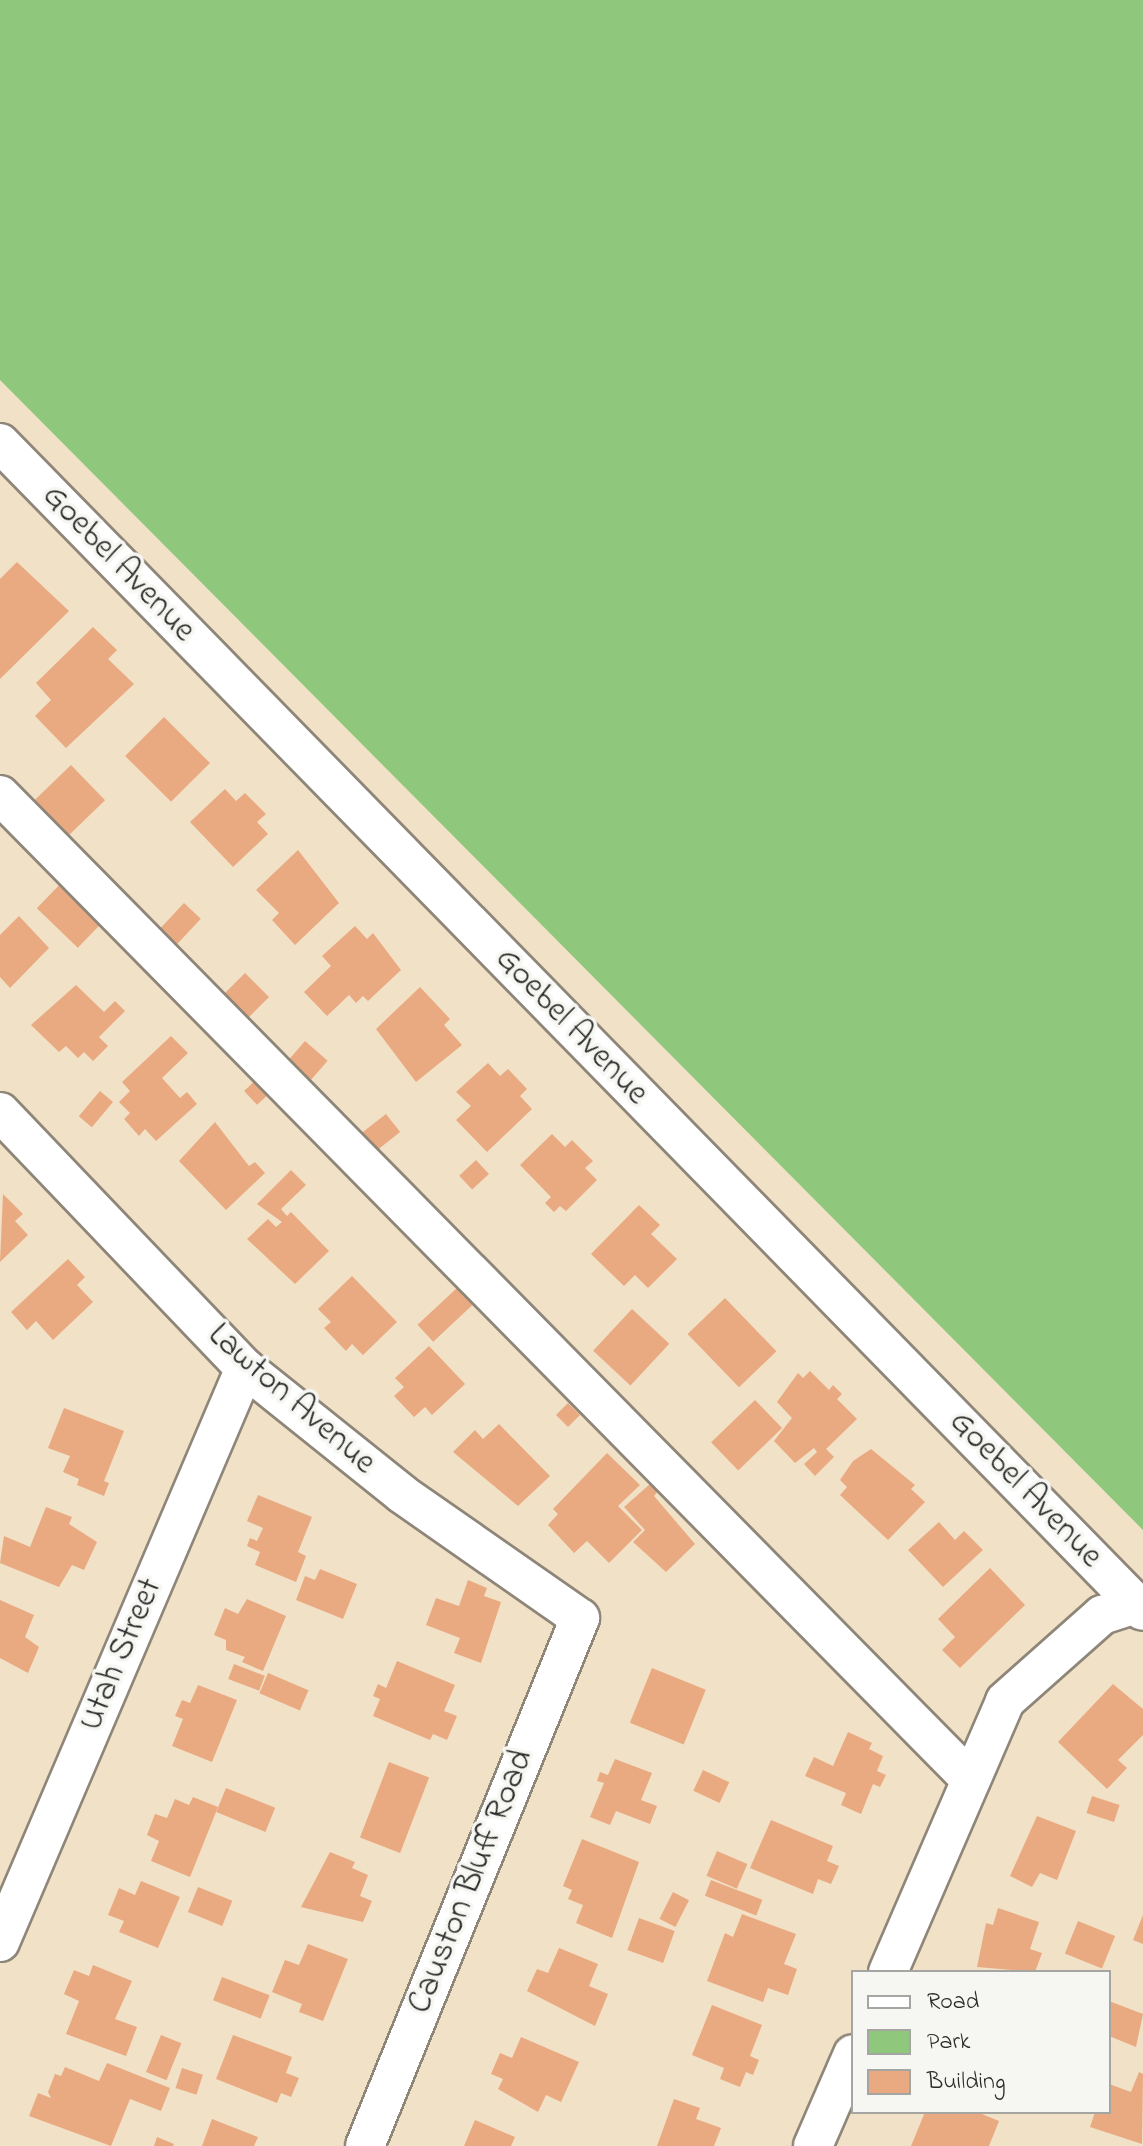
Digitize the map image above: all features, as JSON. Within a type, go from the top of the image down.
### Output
[{"type":"street","name":"Goebel Avenue","points":[[0,443],[1139,1607]]},
{"type":"street","points":[[0,795],[971,1780]]},
{"type":"street","name":"Lawton Avenue","points":[[0,1112],[245,1368],[402,1494],[580,1618]]},
{"type":"street","name":"Utah Street","points":[[0,1942],[245,1368]]},
{"type":"street","points":[[889,1970],[1005,1701],[1102,1615],[1139,1607]]},
{"type":"street","name":"Causton Bluff Road","points":[[365,2146],[580,1618]]},
{"type":"street","points":[[813,2146],[851,2059]]},
{"type":"green space","points":[[0,0],[1143,0],[1143,1530],[0,380]]},
{"type":"building","points":[[17,562],[69,611],[0,679],[0,579]]},
{"type":"building","points":[[93,627],[117,650],[108,659],[134,684],[66,748],[35,716],[51,700],[36,683]]},
{"type":"building","points":[[164,717],[210,763],[171,802],[125,756]]},
{"type":"building","points":[[71,765],[105,800],[66,838],[32,803]]},
{"type":"building","points":[[225,789],[236,801],[245,793],[266,814],[257,822],[268,834],[233,867],[190,822]]},
{"type":"building","points":[[298,850],[339,903],[295,945],[272,920],[279,913],[256,890]]},
{"type":"building","points":[[66,878],[107,918],[78,948],[37,908]]},
{"type":"building","points":[[184,903],[201,919],[175,946],[158,931]]},
{"type":"building","points":[[19,916],[49,948],[10,988],[0,977],[0,935]]},
{"type":"building","points":[[355,926],[367,939],[373,933],[401,970],[368,1001],[363,996],[356,1003],[349,995],[327,1016],[304,992],[331,966],[322,956]]},
{"type":"building","points":[[245,973],[269,997],[244,1022],[220,998]]},
{"type":"building","points":[[76,985],[104,1012],[115,1001],[125,1011],[99,1037],[108,1046],[93,1061],[84,1052],[78,1058],[66,1046],[59,1052],[31,1025]]},
{"type":"building","points":[[420,987],[450,1019],[444,1025],[462,1045],[416,1082],[376,1029]]},
{"type":"building","points":[[171,1036],[188,1053],[162,1078],[180,1098],[187,1092],[197,1104],[156,1141],[145,1129],[139,1136],[124,1119],[130,1113],[119,1102],[130,1091],[122,1082]]},
{"type":"building","points":[[305,1041],[328,1061],[309,1082],[287,1062]]},
{"type":"building","points":[[488,1063],[500,1076],[508,1069],[527,1089],[520,1096],[532,1109],[487,1152],[456,1120],[471,1106],[456,1092]]},
{"type":"building","points":[[258,1078],[271,1092],[257,1105],[244,1091]]},
{"type":"building","points":[[100,1091],[113,1102],[92,1127],[79,1116]]},
{"type":"building","points":[[386,1114],[400,1132],[374,1152],[360,1134]]},
{"type":"building","points":[[215,1122],[249,1166],[255,1162],[265,1173],[226,1210],[179,1161]]},
{"type":"building","points":[[552,1134],[565,1147],[572,1140],[593,1161],[585,1168],[597,1180],[566,1211],[560,1206],[554,1212],[545,1203],[551,1197],[520,1165]]},
{"type":"building","points":[[476,1160],[489,1174],[472,1190],[459,1176]]},
{"type":"building","points":[[291,1170],[306,1185],[281,1209],[287,1216],[291,1212],[329,1251],[295,1284],[247,1239],[268,1219],[276,1227],[282,1222],[257,1204]]},
{"type":"building","points":[[3,1194],[23,1214],[15,1221],[28,1235],[0,1262]]},
{"type":"building","points":[[639,1205],[660,1225],[651,1234],[677,1259],[648,1288],[635,1275],[624,1286],[591,1254]]},
{"type":"building","points":[[68,1259],[85,1277],[77,1285],[93,1302],[53,1340],[36,1321],[27,1330],[11,1312]]},
{"type":"building","points":[[352,1276],[397,1322],[363,1355],[352,1344],[346,1351],[324,1328],[331,1322],[318,1309]]},
{"type":"building","points":[[457,1288],[473,1305],[433,1342],[418,1325]]},
{"type":"building","points":[[725,1298],[776,1351],[739,1387],[688,1334]]},
{"type":"building","points":[[632,1309],[669,1344],[630,1385],[593,1351]]},
{"type":"building","points":[[429,1346],[465,1384],[432,1415],[425,1407],[414,1417],[394,1396],[404,1387],[395,1378]]},
{"type":"building","points":[[810,1371],[829,1390],[833,1385],[842,1394],[837,1399],[857,1419],[826,1449],[834,1457],[815,1476],[804,1464],[817,1452],[814,1448],[795,1463],[774,1441],[792,1418],[777,1402],[798,1373],[803,1378]]},
{"type":"building","points":[[755,1400],[782,1428],[738,1470],[711,1442]]},
{"type":"building","points":[[568,1403],[580,1415],[568,1427],[556,1415]]},
{"type":"building","points":[[64,1408],[124,1431],[104,1481],[109,1483],[104,1496],[77,1485],[79,1479],[63,1472],[70,1456],[48,1448]]},
{"type":"building","points":[[499,1424],[550,1476],[518,1506],[453,1452],[475,1430],[483,1439]]},
{"type":"building","points":[[871,1449],[915,1485],[911,1489],[925,1502],[888,1540],[840,1495],[847,1487],[840,1480],[853,1461]]},
{"type":"building","points":[[607,1453],[640,1485],[618,1506],[642,1530],[609,1563],[587,1541],[574,1553],[548,1525],[558,1514],[553,1509]]},
{"type":"building","points":[[650,1484],[658,1491],[654,1496],[695,1544],[666,1572],[633,1542],[645,1530],[624,1507]]},
{"type":"building","points":[[258,1495],[312,1517],[298,1552],[306,1556],[296,1582],[255,1565],[260,1552],[247,1546],[250,1538],[257,1541],[263,1528],[247,1521]]},
{"type":"building","points":[[46,1507],[72,1517],[69,1524],[97,1542],[84,1570],[72,1565],[59,1587],[0,1563],[4,1536],[30,1547]]},
{"type":"building","points":[[939,1522],[955,1540],[964,1531],[983,1550],[943,1587],[908,1550]]},
{"type":"building","points":[[990,1568],[1025,1605],[960,1668],[942,1650],[955,1637],[938,1619]]},
{"type":"building","points":[[320,1569],[357,1584],[343,1619],[296,1600],[305,1576],[315,1580]]},
{"type":"building","points":[[468,1580],[487,1588],[484,1596],[501,1602],[481,1663],[454,1653],[460,1638],[426,1625],[436,1598],[459,1606]]},
{"type":"building","points":[[247,1599],[286,1616],[263,1671],[242,1662],[245,1657],[226,1650],[226,1640],[214,1635],[225,1608],[238,1614]]},
{"type":"building","points":[[0,1600],[34,1615],[25,1637],[39,1647],[28,1673],[0,1658]]},
{"type":"building","points":[[397,1661],[455,1685],[444,1711],[457,1716],[447,1740],[433,1734],[430,1740],[373,1716],[380,1699],[373,1696],[378,1684],[386,1688]]},
{"type":"building","points":[[234,1664],[265,1676],[259,1691],[228,1679]]},
{"type":"building","points":[[652,1668],[706,1690],[684,1744],[630,1723]]},
{"type":"building","points":[[268,1673],[309,1690],[300,1710],[259,1693]]},
{"type":"building","points":[[1113,1684],[1143,1709],[1143,1735],[1118,1760],[1127,1768],[1107,1789],[1058,1742]]},
{"type":"building","points":[[198,1685],[237,1700],[212,1762],[172,1746],[183,1719],[175,1716],[182,1700],[190,1703]]},
{"type":"building","points":[[848,1732],[872,1743],[869,1749],[883,1756],[877,1771],[886,1775],[880,1787],[873,1784],[861,1814],[841,1805],[846,1793],[805,1776],[814,1757],[833,1766]]},
{"type":"building","points":[[615,1759],[652,1773],[641,1800],[657,1806],[650,1824],[616,1811],[610,1825],[590,1817],[604,1783],[597,1781],[600,1772],[608,1775]]},
{"type":"building","points":[[389,1762],[429,1777],[400,1853],[360,1838]]},
{"type":"building","points":[[703,1770],[729,1782],[720,1803],[693,1791]]},
{"type":"building","points":[[226,1788],[275,1808],[265,1832],[216,1812]]},
{"type":"building","points":[[1092,1796],[1120,1805],[1114,1822],[1086,1813]]},
{"type":"building","points":[[193,1797],[218,1807],[190,1877],[151,1861],[159,1841],[147,1835],[155,1814],[167,1818],[175,1799],[189,1805]]},
{"type":"building","points":[[1037,1816],[1076,1831],[1057,1880],[1040,1873],[1032,1887],[1010,1876]]},
{"type":"building","points":[[771,1820],[833,1846],[827,1861],[839,1866],[831,1884],[818,1879],[813,1894],[750,1868]]},
{"type":"building","points":[[582,1839],[639,1862],[612,1938],[576,1923],[583,1905],[568,1899],[572,1890],[563,1886]]},
{"type":"building","points":[[717,1851],[747,1864],[737,1889],[706,1876]]},
{"type":"building","points":[[330,1852],[355,1862],[352,1868],[368,1875],[360,1896],[372,1901],[363,1922],[301,1907]]},
{"type":"building","points":[[711,1880],[762,1900],[756,1916],[705,1896]]},
{"type":"building","points":[[141,1881],[180,1897],[158,1948],[119,1932],[124,1921],[108,1915],[119,1888],[135,1895]]},
{"type":"building","points":[[198,1887],[232,1901],[222,1926],[188,1912]]},
{"type":"building","points":[[673,1892],[689,1900],[675,1927],[659,1919]]},
{"type":"building","points":[[998,1908],[1039,1922],[1030,1949],[1042,1953],[1036,1970],[977,1967],[986,1923],[993,1925]]},
{"type":"building","points":[[742,1914],[796,1934],[784,1964],[797,1969],[788,1995],[768,1988],[763,2002],[707,1981],[725,1933],[733,1937]]},
{"type":"building","points":[[1143,1915],[1143,1944],[1133,1940]]},
{"type":"building","points":[[639,1918],[675,1931],[663,1963],[627,1950]]},
{"type":"building","points":[[1078,1921],[1115,1936],[1102,1968],[1065,1953]]},
{"type":"building","points":[[308,1944],[348,1959],[323,2021],[299,2012],[302,2004],[272,1992],[285,1960],[299,1965]]},
{"type":"building","points":[[559,1948],[598,1964],[589,1986],[608,1994],[595,2026],[527,1991],[537,1969],[548,1973]]},
{"type":"building","points":[[93,1965],[132,1981],[115,2019],[137,2027],[126,2056],[66,2034],[79,2001],[64,1994],[74,1970],[89,1976]]},
{"type":"building","points":[[222,1977],[270,1995],[261,2019],[213,2000]]},
{"type":"building","points":[[1111,2002],[1143,2014],[1136,2047],[1111,2037]]},
{"type":"building","points":[[712,2005],[762,2025],[750,2056],[759,2060],[753,2075],[746,2072],[740,2087],[720,2079],[724,2068],[692,2055]]},
{"type":"building","points":[[161,2035],[181,2043],[166,2080],[146,2072]]},
{"type":"building","points":[[233,2035],[292,2057],[286,2073],[299,2078],[291,2097],[281,2093],[277,2103],[216,2079]]},
{"type":"building","points":[[521,2037],[579,2062],[561,2102],[546,2095],[538,2112],[498,2089],[503,2079],[491,2074],[500,2053],[512,2058]]},
{"type":"building","points":[[107,2063],[170,2088],[161,2111],[130,2099],[111,2146],[29,2116],[38,2093],[51,2098],[48,2092],[55,2074],[61,2076],[65,2067],[99,2081]]},
{"type":"building","points":[[182,2068],[203,2075],[196,2095],[176,2088]]},
{"type":"building","points":[[1139,2072],[1143,2074],[1142,2144],[1090,2127],[1094,2114],[1111,2114],[1111,2085],[1131,2092]]},
{"type":"building","points":[[674,2099],[700,2108],[696,2119],[721,2128],[714,2146],[657,2146]]},
{"type":"building","points":[[924,2114],[982,2114],[999,2121],[989,2146],[911,2146]]},
{"type":"building","points":[[212,2119],[258,2137],[254,2146],[202,2146]]},
{"type":"building","points":[[475,2120],[515,2137],[511,2146],[464,2146]]},
{"type":"building","points":[[157,2137],[174,2144],[154,2146]]}]
